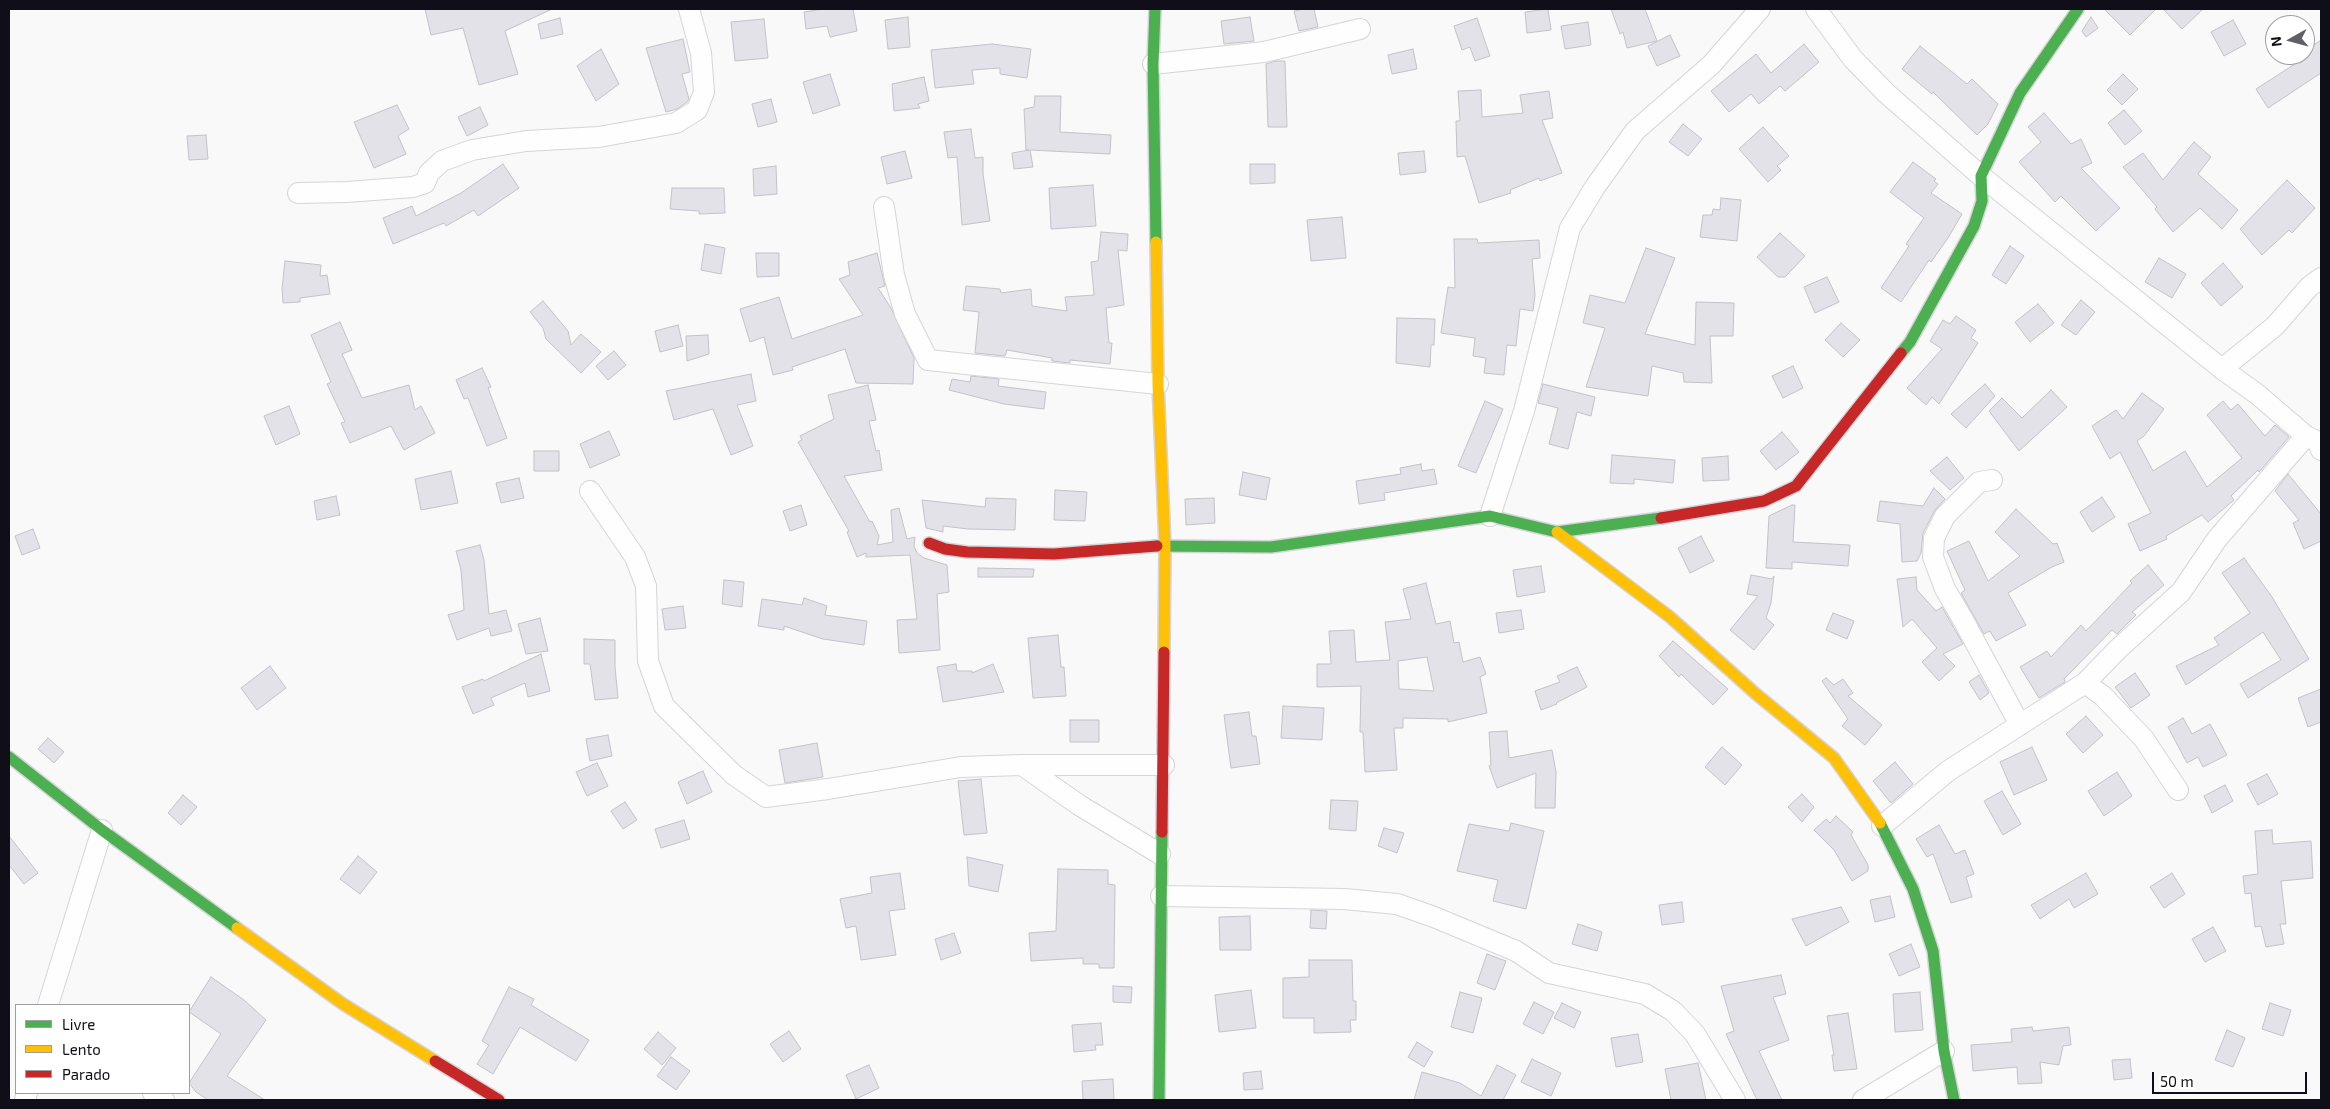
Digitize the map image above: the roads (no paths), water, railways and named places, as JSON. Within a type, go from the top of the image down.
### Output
[{"type":"main road","points":[[1155,9],[1153,64],[1158,384],[1165,545],[1164,765],[1160,854],[1159,1100]]},
{"type":"main road","points":[[929,543],[945,549],[968,552],[1054,554],[1165,545],[1270,547],[1490,516],[1557,532],[1705,512],[1764,501],[1796,486],[1910,342],[1974,226],[1982,201],[1981,176],[2020,94],[2078,9]]},
{"type":"main road","points":[[1557,532],[1670,616],[1756,694],[1834,758],[1882,826],[1913,890],[1933,951],[1944,1051],[1954,1100]]},
{"type":"main road","points":[[9,757],[102,830],[343,1004],[499,1100]]},
{"type":"street","points":[[298,193],[347,192],[413,187],[425,183],[429,173],[442,162],[472,150],[526,141],[599,137],[676,123],[697,110],[704,92],[701,53],[689,9]]},
{"type":"street","points":[[1490,516],[1524,411],[1570,228],[1595,187],[1635,131],[1711,65],[1760,9]]},
{"type":"street","points":[[1816,9],[1853,59],[1886,93],[1981,176],[2222,369],[2257,394],[2317,442],[2217,539],[2181,592],[2118,649],[2085,683],[1948,771],[1882,826]]},
{"type":"street","points":[[1153,64],[1264,52],[1360,29]]},
{"type":"street","points":[[884,207],[894,275],[905,314],[928,360],[1158,384]]},
{"type":"street","points":[[2222,369],[2275,326],[2309,287],[2321,278]]},
{"type":"street","points":[[1992,480],[1979,482],[1945,516],[1934,538],[1933,556],[1945,589],[2020,725]]},
{"type":"street","points":[[590,491],[635,557],[646,586],[648,661],[664,706],[734,775],[766,797],[828,789],[961,767],[1022,764],[1164,765]]},
{"type":"street","points":[[2085,683],[2103,696],[2144,739],[2178,790]]},
{"type":"street","points":[[1022,764],[1079,805],[1160,854]]},
{"type":"street","points":[[48,1004],[102,830]]},
{"type":"street","points":[[1160,896],[1344,899],[1397,904],[1434,917],[1516,950],[1549,972],[1645,994],[1673,1011],[1695,1034],[1735,1100]]},
{"type":"street","points":[[1863,1100],[1944,1051]]}]
